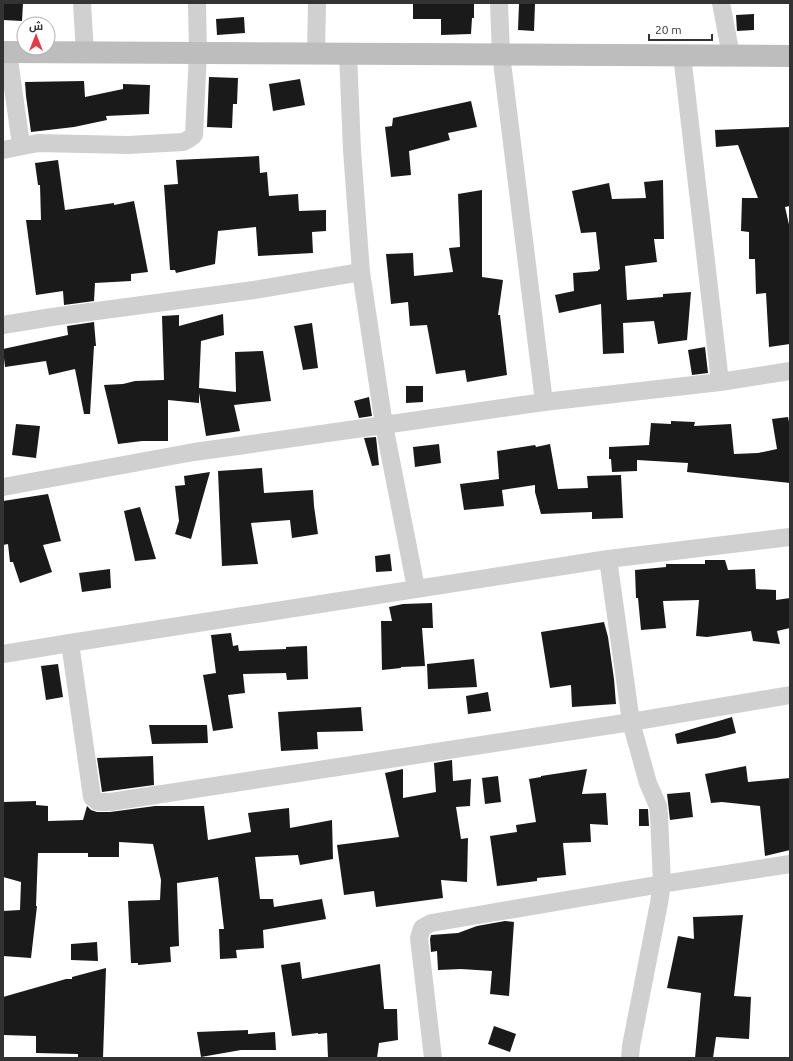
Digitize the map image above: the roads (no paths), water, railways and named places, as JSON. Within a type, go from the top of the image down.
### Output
[{"type":"street","points":[[82,3],[85,53]]},
{"type":"street","points":[[3,150],[21,145],[38,143],[128,145],[183,142],[189,139],[194,135],[198,53],[197,3]]},
{"type":"street","points":[[316,3],[316,54]]},
{"type":"street","points":[[499,3],[501,54],[544,402]]},
{"type":"street","points":[[721,3],[731,56]]},
{"type":"street","points":[[21,145],[5,52],[790,56]]},
{"type":"street","points":[[348,54],[352,150],[361,272],[384,425],[416,588]]},
{"type":"street","points":[[682,56],[720,382]]},
{"type":"street","points":[[3,325],[254,290],[361,272]]},
{"type":"street","points":[[3,487],[194,452],[544,402],[720,382],[790,371]]},
{"type":"street","points":[[3,654],[608,559],[790,537]]},
{"type":"street","points":[[608,559],[631,722],[648,783],[658,810],[662,884],[630,1058]]},
{"type":"street","points":[[70,643],[92,796],[98,802],[110,802],[631,722],[790,695]]},
{"type":"street","points":[[433,1058],[419,938],[422,928],[431,923],[790,864]]}]
